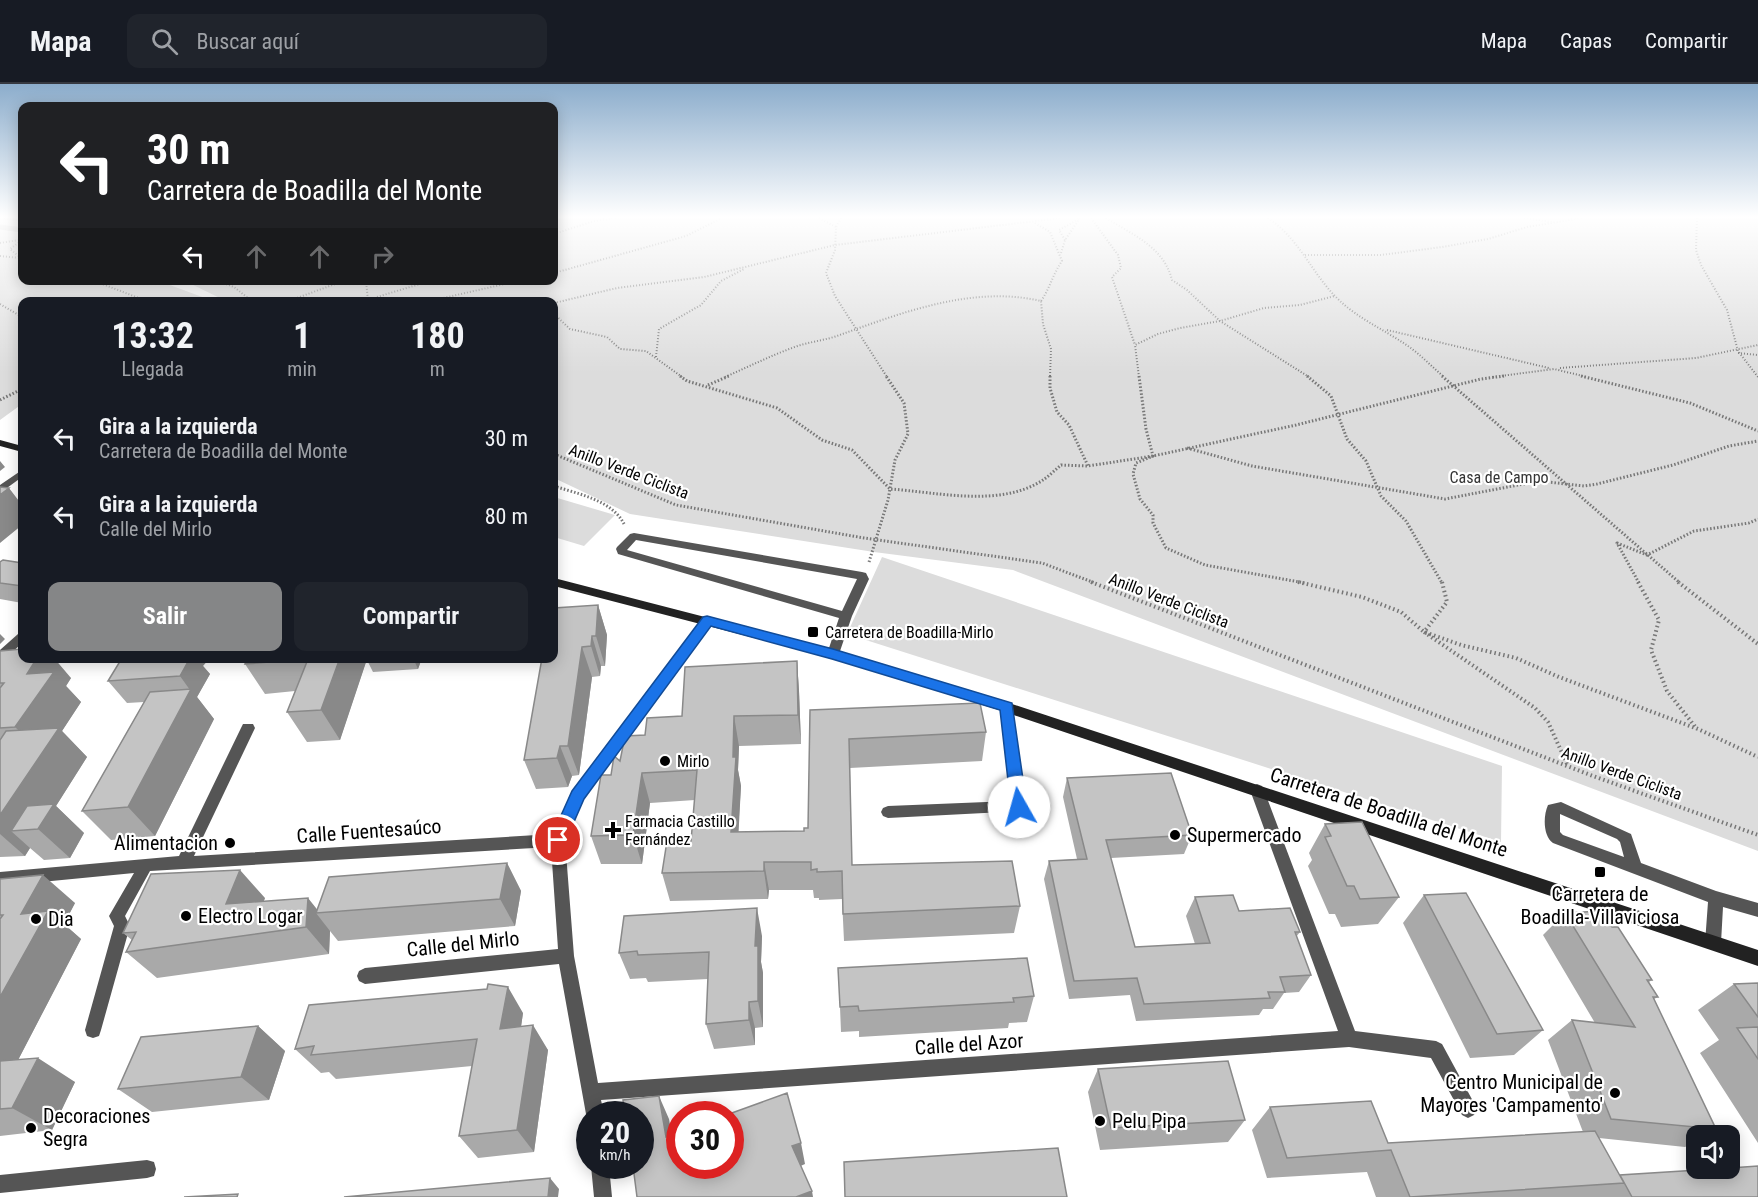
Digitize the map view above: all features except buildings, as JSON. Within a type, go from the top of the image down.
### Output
[{"type":"street","points":[[0,443],[18,448]]},
{"type":"street","points":[[0,490],[18,476]]},
{"type":"street","points":[[833,654],[846,616],[863,579],[862,576],[634,536],[620,551],[846,616]]},
{"type":"street","name":"Carretera de Boadilla del Monte","points":[[558,583],[833,654],[1006,707],[1758,958]]},
{"type":"street","points":[[593,1101],[566,956],[558,840],[578,796],[707,620]]},
{"type":"street","points":[[0,657],[18,641]]},
{"type":"street","points":[[888,812],[1019,807],[1006,707]]},
{"type":"street","points":[[183,864],[248,728]]},
{"type":"street","points":[[1257,790],[1349,1039]]},
{"type":"street","points":[[1635,869],[1626,838],[1622,835],[1561,808],[1552,809],[1555,837],[1635,869],[1716,898],[1758,910]]},
{"type":"street","name":"Calle Fuentesaúco","points":[[0,879],[183,864],[558,840]]},
{"type":"street","points":[[93,1030],[122,926],[117,916],[145,867]]},
{"type":"street","points":[[1716,898],[1721,945],[1758,952]]},
{"type":"street","name":"Calle del Mirlo","points":[[365,976],[566,956]]},
{"type":"street","name":"Calle del Azor","points":[[592,1092],[1349,1039],[1436,1050],[1468,1109]]},
{"type":"street","points":[[0,1184],[147,1169]]},
{"type":"street","points":[[601,1179],[603,1197]]},
{"type":"path","points":[[558,302],[617,288],[704,277],[732,270]]},
{"type":"path","points":[[656,357],[659,329],[701,305],[722,281],[743,270]]},
{"type":"path","points":[[827,270],[826,273],[835,296],[854,328],[874,353],[904,403],[908,434],[895,460],[874,552],[862,576]]},
{"type":"path","points":[[1055,270],[1051,286],[1041,302],[1043,324],[1051,349],[1050,388],[1057,412],[1069,425],[1088,466]]},
{"type":"path","points":[[1119,270],[1112,277],[1115,292],[1132,328],[1146,429],[1153,456]]},
{"type":"path","points":[[1170,270],[1172,280],[1187,290],[1220,321],[1315,381],[1331,396],[1347,440],[1366,461],[1381,496],[1406,521],[1442,582],[1447,602],[1424,632]]},
{"type":"path","points":[[1316,270],[1335,297],[1408,346],[1658,566],[1758,644]]},
{"type":"path","points":[[1704,270],[1727,310],[1739,352],[1758,377]]},
{"type":"path","points":[[105,285],[136,297]]},
{"type":"path","points":[[229,285],[247,297]]},
{"type":"path","points":[[300,297],[332,285]]},
{"type":"path","points":[[380,297],[418,285]]},
{"type":"path","points":[[445,297],[499,285]]},
{"type":"path","points":[[1135,345],[1158,334],[1220,321],[1264,308],[1300,305],[1335,297]]},
{"type":"path","points":[[707,386],[794,347],[833,337],[911,309],[976,298],[1028,298],[1041,302]]},
{"type":"path","points":[[0,304],[18,315]]},
{"type":"path","points":[[558,318],[570,328],[607,337],[620,349],[646,351],[687,381],[777,408],[822,440],[852,450],[890,489],[924,491],[956,497],[1011,493],[1042,481],[1061,465],[1088,466],[1153,456],[1338,415],[1480,379],[1554,369],[1593,368],[1696,358],[1731,352],[1758,355]]},
{"type":"path","points":[[1383,329],[1690,404],[1758,431]]},
{"type":"path","points":[[1739,352],[1758,345]]},
{"type":"path","points":[[0,400],[18,391]]},
{"type":"path","points":[[1186,448],[1252,466],[1445,499],[1539,481],[1584,486],[1597,484],[1673,465],[1729,446],[1758,441]]},
{"type":"path","name":"Anillo Verde Ciclista","points":[[558,456],[676,505],[876,540],[1042,563],[1569,767],[1758,834]]},
{"type":"path","points":[[1153,456],[1134,464],[1131,475],[1139,500],[1153,515],[1153,523],[1166,548],[1205,565],[1294,581],[1362,597],[1401,612],[1424,632],[1535,708],[1548,722],[1569,767]]},
{"type":"path","points":[[558,487],[586,497],[618,513],[634,536]]},
{"type":"path","points":[[1698,729],[1667,692],[1651,650],[1659,620],[1617,543],[1647,555],[1694,531],[1749,523],[1758,519]]},
{"type":"path","points":[[1424,632],[1461,645],[1516,658],[1559,677],[1698,729],[1758,757]]},
{"type":"green space","points":[[0,270],[18,270],[18,285],[170,285],[202,297],[18,297],[18,407],[0,420]]},
{"type":"green space","name":"Casa de Campo","points":[[558,270],[1758,270],[1758,851],[1013,570],[874,552],[630,514],[558,480],[558,297],[218,297],[193,285],[558,285]]},
{"type":"green space","points":[[558,498],[615,515],[584,546],[558,538]]},
{"type":"green space","points":[[882,557],[1502,766],[1501,842],[847,634]]},
{"type":"place","name":"Carretera de Boadilla-Mirlo","points":[[813,632]]},
{"type":"place","name":"Mirlo","points":[[665,761]]},
{"type":"place","name":"Farmacia Castillo Fernández","points":[[613,830]]},
{"type":"place","name":"Supermercado","points":[[1175,835]]},
{"type":"place","name":"Alimentacion","points":[[230,843]]},
{"type":"place","name":"Carretera de Boadilla-Villaviciosa","points":[[1600,872]]},
{"type":"place","name":"Electro Logar","points":[[186,916]]},
{"type":"place","name":"Dia","points":[[36,919]]},
{"type":"place","name":"Centro Municipal de Mayores 'Campamento'","points":[[1615,1093]]},
{"type":"place","name":"Pelu Pipa","points":[[1100,1121]]},
{"type":"place","name":"Decoraciones Segra","points":[[31,1128]]},
{"type":"route","points":[[558,840],[578,796],[707,620],[833,654],[1006,707],[1019,807]]}]
